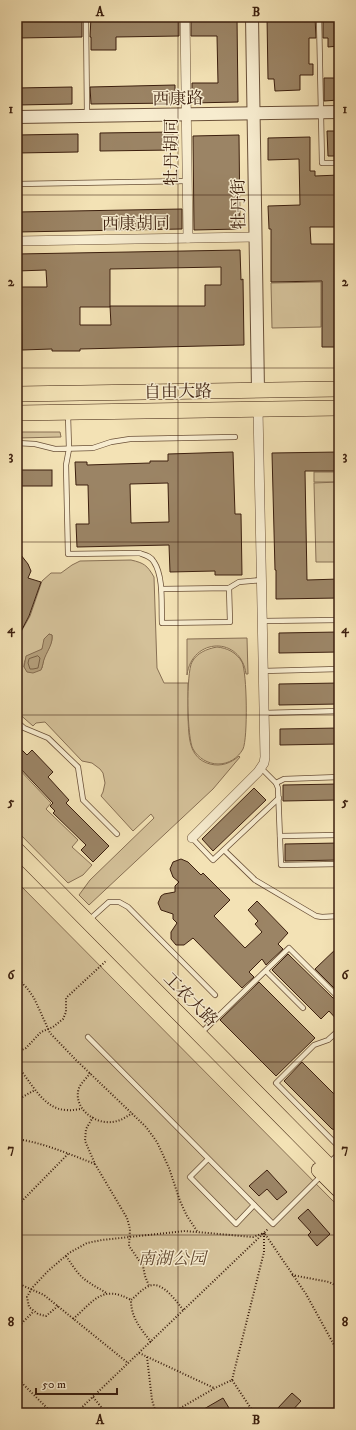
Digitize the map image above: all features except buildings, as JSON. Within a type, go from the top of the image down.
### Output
[{"type":"main road","name":"自由大路","points":[[17,394],[339,388]]},
{"type":"main road","name":"自由大路","points":[[17,413],[339,408]]},
{"type":"main road","name":"工农大路","points":[[17,850],[333,1169],[339,1190]]},
{"type":"main road","name":"工农大路","points":[[17,865],[110,958],[333,1169]]},
{"type":"street","name":"牡丹胡同","points":[[185,17],[188,238]]},
{"type":"street","name":"牡丹街","points":[[252,17],[258,390]]},
{"type":"street","name":"西康路","points":[[17,117],[339,112]]},
{"type":"street","name":"西康胡同","points":[[17,241],[255,237]]},
{"type":"street","points":[[192,838],[261,768],[265,757],[258,409]]},
{"type":"lane","points":[[86,17],[87,116]]},
{"type":"lane","points":[[319,17],[322,163],[339,163]]},
{"type":"lane","points":[[17,184],[187,181]]},
{"type":"lane","points":[[68,412],[69,448],[66,465],[68,554],[138,553],[148,556],[154,561],[159,572],[162,623],[230,622],[229,588]]},
{"type":"lane","points":[[17,443],[35,444],[55,449],[93,448],[110,442],[130,439],[235,437]]},
{"type":"lane","points":[[161,589],[229,588],[239,582],[261,580]]},
{"type":"lane","points":[[262,621],[339,620]]},
{"type":"lane","points":[[263,671],[339,669]]},
{"type":"lane","points":[[264,713],[339,711]]},
{"type":"lane","points":[[17,722],[24,728],[48,738],[78,767],[83,800],[117,834]]},
{"type":"lane","points":[[261,768],[276,783],[278,788],[281,865],[339,864]]},
{"type":"lane","points":[[276,783],[284,779],[339,778]]},
{"type":"lane","points":[[192,838],[213,860],[278,798]]},
{"type":"lane","points":[[280,836],[339,835]]},
{"type":"lane","points":[[224,850],[256,880],[316,916],[339,916]]},
{"type":"lane","points":[[88,922],[109,902],[119,902],[128,907],[215,994]]},
{"type":"lane","points":[[199,1034],[289,948],[336,995]]},
{"type":"lane","points":[[266,971],[303,1008]]},
{"type":"lane","points":[[339,1030],[328,1040],[314,1045],[276,1083],[339,1147]]},
{"type":"lane","points":[[88,1037],[273,1224],[333,1169]]},
{"type":"lane","points":[[208,1158],[190,1177],[236,1224],[254,1205]]},
{"type":"path","points":[[17,1052],[26,1048],[41,1032],[63,1019],[66,1012],[66,998],[110,958]]},
{"type":"path","points":[[17,978],[34,998],[48,1029],[76,1060],[146,1127],[157,1142],[169,1168],[180,1201],[187,1216],[197,1231]]},
{"type":"path","points":[[17,1066],[35,1090],[50,1105],[65,1110],[82,1109]]},
{"type":"path","points":[[90,1073],[79,1087],[77,1096],[78,1103],[82,1109],[92,1118],[107,1122],[117,1121],[132,1113]]},
{"type":"path","points":[[17,1100],[35,1090]]},
{"type":"path","points":[[92,1118],[86,1129],[85,1141],[95,1164],[127,1218],[130,1229],[129,1246],[143,1266],[149,1286]]},
{"type":"path","points":[[17,1139],[42,1144],[95,1164]]},
{"type":"path","points":[[17,1206],[68,1154]]},
{"type":"path","points":[[76,1413],[273,1224]]},
{"type":"path","points":[[58,1306],[46,1316],[38,1314],[29,1307],[27,1297],[32,1288],[48,1271],[66,1256],[86,1243],[185,1231],[253,1237],[264,1233]]},
{"type":"path","points":[[264,1233],[306,1294],[339,1354]]},
{"type":"path","points":[[254,1413],[232,1380],[264,1252],[264,1233]]},
{"type":"path","points":[[66,1256],[79,1275],[106,1293]]},
{"type":"path","points":[[292,1275],[329,1282],[339,1287]]},
{"type":"path","points":[[17,1283],[32,1288],[44,1295],[128,1363]]},
{"type":"path","points":[[131,1300],[149,1286],[156,1286],[167,1292],[184,1311]]},
{"type":"path","points":[[73,1319],[99,1296],[106,1293],[118,1293],[131,1300]]},
{"type":"path","points":[[131,1300],[131,1308],[134,1319],[151,1342]]},
{"type":"path","points":[[17,1328],[34,1311]]},
{"type":"path","points":[[139,1353],[215,1388]]},
{"type":"path","points":[[147,1357],[152,1400],[156,1413]]},
{"type":"path","points":[[17,1378],[52,1413]]},
{"type":"path","points":[[172,1413],[232,1380]]},
{"type":"path","points":[[93,1397],[106,1413]]},
{"type":"green space","points":[[321,282],[321,327],[272,328],[271,283]]},
{"type":"green space","points":[[17,432],[60,432],[61,437],[17,438]]},
{"type":"green space","points":[[314,472],[339,472],[339,482],[314,482]]},
{"type":"green space","points":[[339,482],[339,562],[316,562],[314,483]]},
{"type":"green space","points":[[131,560],[145,565],[154,577],[157,668],[164,683],[188,683],[188,718],[191,746],[197,757],[214,765],[226,764],[239,756],[240,757],[213,789],[89,905],[79,895],[90,880],[154,818],[151,814],[133,831],[101,796],[105,783],[103,773],[100,769],[92,763],[82,761],[45,722],[36,723],[33,726],[17,712],[17,639],[30,616],[42,581],[51,573],[61,573],[80,561]],"holes":[[[49,634],[52,635],[52,641],[44,658],[42,668],[24,667],[24,662],[26,659],[30,655],[42,649]]]},
{"type":"green space","points":[[247,638],[248,674],[246,674],[242,662],[235,653],[226,648],[216,646],[207,648],[198,653],[191,662],[187,675],[187,639]]},
{"type":"green space","points":[[217,647],[231,651],[242,662],[245,678],[246,705],[246,732],[243,749],[233,760],[218,764],[204,760],[193,749],[189,733],[188,720],[188,692],[192,662],[196,656],[202,652]]},
{"type":"green space","points":[[17,767],[51,803],[46,809],[78,840],[72,847],[92,865],[83,875],[68,883],[17,831]]},
{"type":"green space","name":"南湖公园","points":[[17,882],[339,1207],[339,1413],[17,1413]]},
{"type":"water","points":[[49,634],[52,635],[52,641],[41,670],[33,673],[27,672],[24,667],[26,656],[42,649],[44,639]]}]
